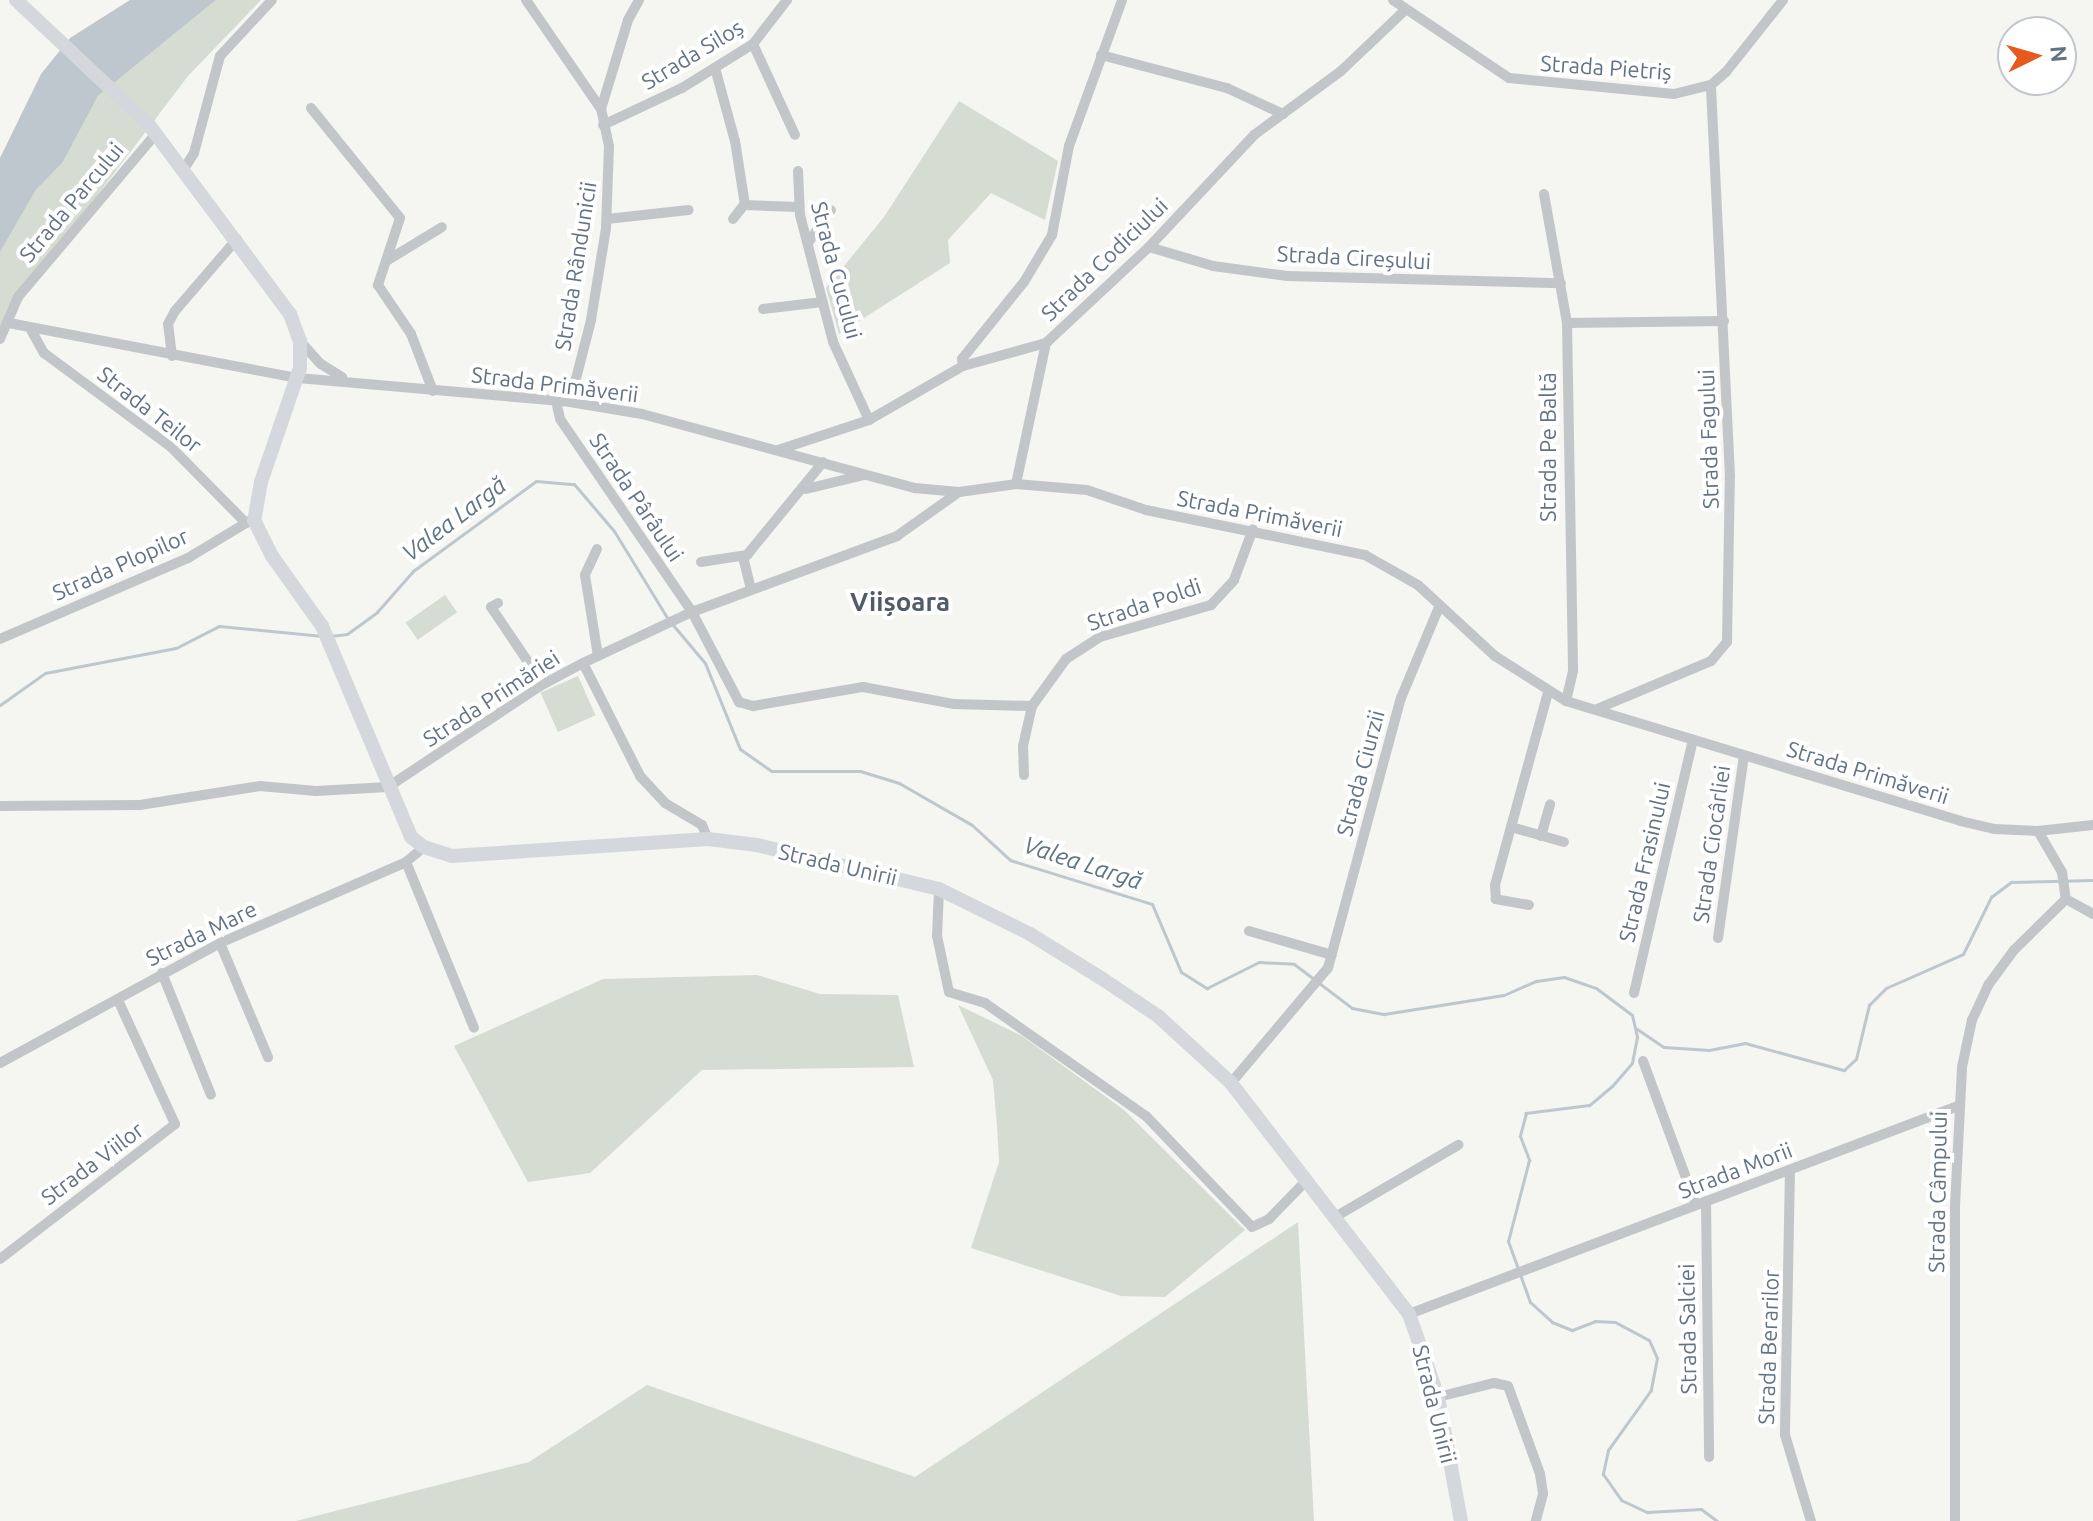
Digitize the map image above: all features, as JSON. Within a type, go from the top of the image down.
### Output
[{"type":"main road","points":[[16,0],[152,130],[284,303],[300,341],[298,378],[250,521],[322,626],[411,837],[424,847]]},
{"type":"main road","name":"Strada Unirii","points":[[424,847],[452,856],[708,839],[757,845],[939,889],[1030,934],[1158,1016],[1231,1083],[1409,1314],[1438,1397],[1461,1521]]},
{"type":"street","points":[[184,169],[194,153],[220,56],[272,0]]},
{"type":"street","points":[[526,0],[601,109]]},
{"type":"street","name":"Strada Rândunicii","points":[[570,402],[591,320],[607,219],[609,146],[601,109],[628,20],[639,0]]},
{"type":"street","name":"Strada Siloș","points":[[603,125],[715,68],[753,44],[787,0]]},
{"type":"street","points":[[963,366],[962,359],[1024,282],[1052,235],[1069,146],[1122,0]]},
{"type":"street","name":"Strada Pietriș","points":[[1393,0],[1509,78],[1674,94],[1711,85]]},
{"type":"street","points":[[1711,85],[1748,49],[1783,0]]},
{"type":"street","name":"Strada Codiciului","points":[[778,450],[869,420],[963,366],[1046,343],[1149,247],[1254,135],[1341,71],[1405,10]]},
{"type":"street","points":[[753,44],[795,135]]},
{"type":"street","points":[[1101,55],[1227,88],[1283,114]]},
{"type":"street","points":[[715,68],[735,141],[745,205],[733,219]]},
{"type":"street","name":"Strada Fagului","points":[[1597,709],[1711,661],[1727,642],[1730,476],[1711,85]]},
{"type":"street","points":[[311,108],[398,215],[388,260],[378,285],[411,334],[433,391]]},
{"type":"street","name":"Strada Parcului","points":[[0,339],[18,297],[152,130]]},
{"type":"street","name":"Strada Cucului","points":[[798,171],[798,207],[833,342],[869,420]]},
{"type":"street","name":"Strada Pe Baltă","points":[[1544,194],[1567,323],[1573,671],[1566,701]]},
{"type":"street","points":[[745,205],[798,207]]},
{"type":"street","points":[[607,219],[689,210]]},
{"type":"street","points":[[808,243],[831,210]]},
{"type":"street","points":[[388,260],[442,227]]},
{"type":"street","points":[[172,356],[168,324],[175,311],[237,239]]},
{"type":"street","name":"Strada Cireșului","points":[[1149,247],[1222,268],[1287,276],[1561,283]]},
{"type":"street","points":[[763,309],[823,302]]},
{"type":"street","points":[[1567,323],[1724,321]]},
{"type":"street","name":"Strada Primăverii","points":[[9,323],[298,378],[348,379],[433,391],[570,402],[642,414],[866,474],[959,492],[1016,484],[1087,490],[1146,510],[1253,529],[1365,555],[1418,585],[1495,656],[1548,693],[1566,701],[1983,827],[2038,831],[2093,825]]},
{"type":"street","name":"Strada Teilor","points":[[30,328],[44,353],[171,447],[250,521]]},
{"type":"street","points":[[300,341],[321,364],[348,379]]},
{"type":"street","points":[[1016,484],[1046,343]]},
{"type":"street","name":"Strada Pârâului","points":[[556,401],[560,419],[687,614],[739,702],[747,706],[863,687],[954,704],[1032,706]]},
{"type":"street","points":[[701,562],[743,557],[805,489],[823,462]]},
{"type":"street","points":[[805,489],[866,474]]},
{"type":"street","name":"Strada Primăriei","points":[[388,787],[543,684],[583,663],[687,614],[897,536],[959,492]]},
{"type":"street","name":"Strada Plopilor","points":[[0,639],[188,558],[250,521]]},
{"type":"street","name":"Strada Poldi","points":[[1032,706],[1066,659],[1100,637],[1194,613],[1223,596],[1253,529]]},
{"type":"street","points":[[597,549],[585,575],[598,656]]},
{"type":"street","points":[[743,557],[751,589]]},
{"type":"street","points":[[498,603],[491,607],[543,684]]},
{"type":"street","name":"Strada Ciurzii","points":[[1231,1083],[1325,972],[1401,698],[1439,607]]},
{"type":"street","points":[[583,663],[640,776],[665,803],[702,825],[708,839]]},
{"type":"street","points":[[1529,905],[1494,896],[1548,693]]},
{"type":"street","points":[[1024,775],[1023,746],[1032,706]]},
{"type":"street","name":"Strada Frasinului","points":[[1634,993],[1693,740]]},
{"type":"street","name":"Strada Ciocârliei","points":[[1718,938],[1744,756]]},
{"type":"street","points":[[0,806],[140,805],[260,786],[316,791],[388,787]]},
{"type":"street","points":[[1541,836],[1550,804]]},
{"type":"street","points":[[1511,827],[1564,842]]},
{"type":"street","points":[[2038,831],[2063,876],[2065,894],[2093,914]]},
{"type":"street","name":"Strada Mare","points":[[0,1063],[220,943],[406,862],[424,847]]},
{"type":"street","points":[[406,862],[474,1028]]},
{"type":"street","points":[[939,889],[937,936],[949,992],[985,1003],[1146,1116],[1252,1227],[1269,1219],[1306,1181]]},
{"type":"street","name":"Strada Câmpului","points":[[1955,1521],[1958,1106],[1972,1020],[1989,984],[2014,950],[2065,894]]},
{"type":"street","points":[[1249,931],[1332,955]]},
{"type":"street","points":[[220,943],[268,1057]]},
{"type":"street","points":[[162,973],[211,1095]]},
{"type":"street","name":"Strada Viilor","points":[[0,1259],[175,1124],[118,1000]]},
{"type":"street","points":[[1643,1061],[1701,1203]]},
{"type":"street","name":"Strada Morii","points":[[1409,1314],[1958,1106]]},
{"type":"street","points":[[1335,1217],[1458,1145]]},
{"type":"street","name":"Strada Berarilor","points":[[1790,1170],[1785,1435],[1811,1521]]},
{"type":"street","name":"Strada Salciei","points":[[1701,1203],[1709,1457]]},
{"type":"street","points":[[1438,1397],[1494,1383],[1508,1386],[1540,1474],[1543,1494],[1536,1521]]},
{"type":"shaded area","points":[[130,0],[216,0],[98,96],[63,162],[36,190],[0,252],[0,158],[41,74],[70,38]]},
{"type":"shaded area","points":[[216,0],[261,0],[188,76],[21,296],[0,338],[0,252],[36,190],[63,162],[98,96]]},
{"type":"shaded area","points":[[959,101],[1058,161],[1045,220],[991,193],[948,240],[950,263],[839,334],[826,288],[884,217]]},
{"type":"shaded area","points":[[445,595],[457,612],[418,640],[406,623]]},
{"type":"shaded area","points":[[578,676],[595,715],[558,732],[541,693]]},
{"type":"shaded area","points":[[757,975],[820,994],[898,995],[914,1067],[702,1070],[590,1173],[528,1182],[454,1046],[603,979]]},
{"type":"shaded area","points":[[958,1005],[1022,1036],[1124,1110],[1245,1230],[1165,1297],[1121,1296],[971,1248],[999,1162],[993,1080]]},
{"type":"shaded area","points":[[1298,1222],[1314,1521],[296,1521],[529,1462],[647,1385],[915,1477]]},
{"type":"waterway","name":"Valea Largă","points":[[330,636],[347,634],[377,612],[413,571],[536,481],[574,484],[614,531],[668,619]]},
{"type":"waterway","name":"Valea Largă","points":[[673,625],[705,663],[740,749],[772,771],[860,771],[899,783],[972,825],[1010,860],[1152,904],[1181,972],[1207,988],[1259,962],[1294,964],[1352,1008],[1384,1014],[1504,995],[1536,981],[1564,977],[1596,988],[1632,1015],[1637,1037],[1632,1063],[1612,1086],[1589,1105],[1526,1113],[1520,1136],[1529,1160],[1508,1241],[1530,1302],[1552,1322],[1572,1330],[1595,1321],[1615,1322],[1649,1340],[1657,1358],[1651,1390],[1608,1450],[1603,1474],[1621,1500],[1647,1512],[1701,1509],[1717,1521]]},
{"type":"waterway","name":"Valea Largă","points":[[0,705],[45,673],[176,648],[219,626],[323,636]]},
{"type":"waterway","points":[[1637,1029],[1664,1047],[1709,1050],[1745,1043],[1844,1070],[1856,1059],[1869,1005],[1886,988],[1963,954],[1991,897],[2011,882],[2093,880]]},
{"type":"district","name":"Viișoara","points":[[900,602]]}]
